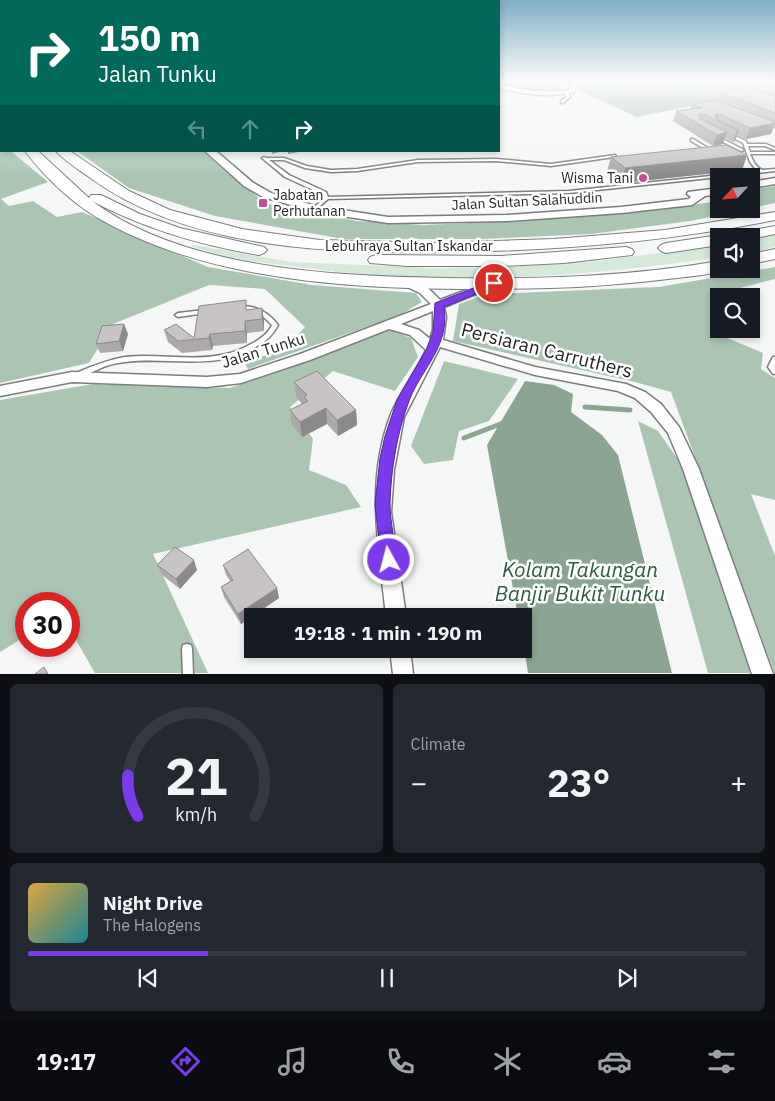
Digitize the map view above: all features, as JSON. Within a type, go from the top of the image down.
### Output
[{"type":"main road","points":[[32,152],[56,177],[92,209],[137,233],[174,247],[222,260],[297,274],[404,282],[544,284],[672,274],[710,268]]},
{"type":"main road","name":"Lebuhraya Sultan Iskandar","points":[[36,152],[95,197],[152,224],[215,243],[303,257],[417,262],[544,259],[619,253],[710,241]]},
{"type":"main road","name":"Lebuhraya Sultan Iskandar","points":[[63,152],[117,192],[164,213],[228,232],[298,244],[356,248],[418,248],[570,243],[683,233],[775,216]]},
{"type":"main road","points":[[760,233],[775,230]]},
{"type":"main road","points":[[760,257],[775,254]]},
{"type":"street","name":"Jalan Sultan Salahuddin","points":[[211,152],[248,184],[274,198],[315,209],[388,220],[507,218],[657,207],[692,202],[701,194],[710,192]]},
{"type":"street","points":[[760,184],[775,181]]},
{"type":"street","points":[[395,608],[382,504],[387,458],[403,400],[434,346],[440,318],[439,305],[426,292],[404,282]]},
{"type":"street","name":"Jalan Tunku","points":[[0,390],[72,377],[104,376],[207,382],[224,381],[273,368],[494,283]]},
{"type":"street","points":[[388,324],[417,332],[434,346]]},
{"type":"street","name":"Persiaran Carruthers","points":[[434,346],[535,371],[621,387],[640,395],[656,408],[674,431],[691,469],[763,674]]},
{"type":"street","points":[[401,658],[403,674]]},
{"type":"lane","points":[[722,131],[745,142],[755,168],[761,171],[775,170]]},
{"type":"lane","points":[[716,136],[742,150]]},
{"type":"lane","points":[[692,140],[716,153]]},
{"type":"lane","points":[[733,151],[766,145],[775,151]]},
{"type":"lane","points":[[747,149],[775,151]]},
{"type":"lane","points":[[327,198],[324,193],[287,176],[264,158],[284,159],[306,167],[331,170],[357,170],[418,161],[496,160],[551,165],[614,156]]},
{"type":"lane","points":[[742,161],[751,160]]},
{"type":"lane","points":[[315,209],[327,198],[569,192],[710,177]]},
{"type":"lane","points":[[72,377],[94,368],[130,359],[203,361],[230,357],[247,351],[273,331],[276,325],[268,316],[247,307],[227,309]]},
{"type":"lane","points":[[178,315],[208,312]]},
{"type":"lane","points":[[775,359],[772,367],[775,372]]},
{"type":"lane","points":[[187,649],[188,674]]},
{"type":"shaded area","points":[[627,112],[659,112],[637,117]]},
{"type":"shaded area","points":[[0,152],[12,152],[48,182],[1,199],[9,206],[33,201],[57,217],[82,212],[208,267],[312,285],[416,293],[422,302],[400,315],[248,369],[244,362],[283,350],[305,327],[265,289],[209,285],[113,324],[89,363],[0,383]]},
{"type":"shaded area","points":[[78,152],[205,152],[260,199],[269,204],[357,221],[424,225],[493,222],[659,209],[710,202],[710,217],[690,221],[591,234],[483,239],[343,239],[215,216],[129,188]]},
{"type":"shaded area","points":[[775,186],[775,203],[760,206],[760,188]]},
{"type":"shaded area","points":[[775,234],[775,247],[760,251],[760,238]]},
{"type":"shaded area","points":[[191,246],[292,262],[433,268],[509,267],[598,261],[710,246],[710,258],[616,270],[565,274],[513,277],[410,277],[358,274],[263,263],[234,258]]},
{"type":"shaded area","points":[[775,267],[775,279],[740,288],[710,288],[710,338],[727,338],[763,353],[761,369],[775,378],[775,500],[751,494],[775,556],[775,674],[671,392],[635,382],[453,341],[459,304],[487,294],[659,287],[711,278],[760,278],[760,270]]},
{"type":"shaded area","points":[[390,330],[411,338],[418,357],[395,391],[333,371],[290,407],[313,439],[309,470],[346,485],[361,507],[153,554],[208,673],[95,673],[80,647],[80,592],[15,592],[15,643],[0,652],[0,400],[93,384],[230,388]]},
{"type":"shaded area","points":[[444,361],[518,379],[489,421],[459,431],[453,460],[424,464],[411,446]]},
{"type":"shaded area","points":[[638,421],[658,431],[693,481],[750,673],[708,673]]},
{"type":"water","name":"Kolam Takungan Banjir Bukit Tunku","points":[[525,381],[554,385],[573,394],[571,412],[602,435],[618,455],[672,673],[528,673],[526,658],[532,658],[532,608],[517,608],[487,445]]},
{"type":"building","points":[[678,112],[749,112],[775,122],[750,128],[715,114],[716,119],[739,130],[737,130],[703,114],[699,114],[700,119],[727,132],[717,135]]},
{"type":"building","points":[[726,145],[747,155],[625,168],[611,157]]},
{"type":"building","points":[[246,300],[246,310],[262,308],[262,319],[245,321],[245,331],[210,334],[209,338],[178,341],[164,330],[176,324],[194,338],[199,306]]},
{"type":"building","points":[[124,324],[119,341],[96,344],[102,326]]},
{"type":"building","points":[[317,371],[356,410],[337,420],[326,408],[300,422],[290,410],[308,401],[304,397],[307,395],[294,382]]},
{"type":"building","points":[[175,547],[194,560],[176,579],[157,565]]},
{"type":"building","points":[[248,549],[277,588],[247,608],[244,608],[238,614],[221,587],[233,580],[223,565]]},
{"type":"building","points":[[44,667],[48,674],[35,674]]},
{"type":"waterway","points":[[585,407],[630,410]]},
{"type":"waterway","points":[[464,438],[503,423]]},
{"type":"place","name":"Wisma Tani","points":[[643,178]]},
{"type":"place","name":"Jabatan Perhutanan","points":[[263,203]]},
{"type":"route","points":[[389,560],[382,504],[387,458],[403,400],[436,342],[439,332],[439,305],[494,283]]}]
